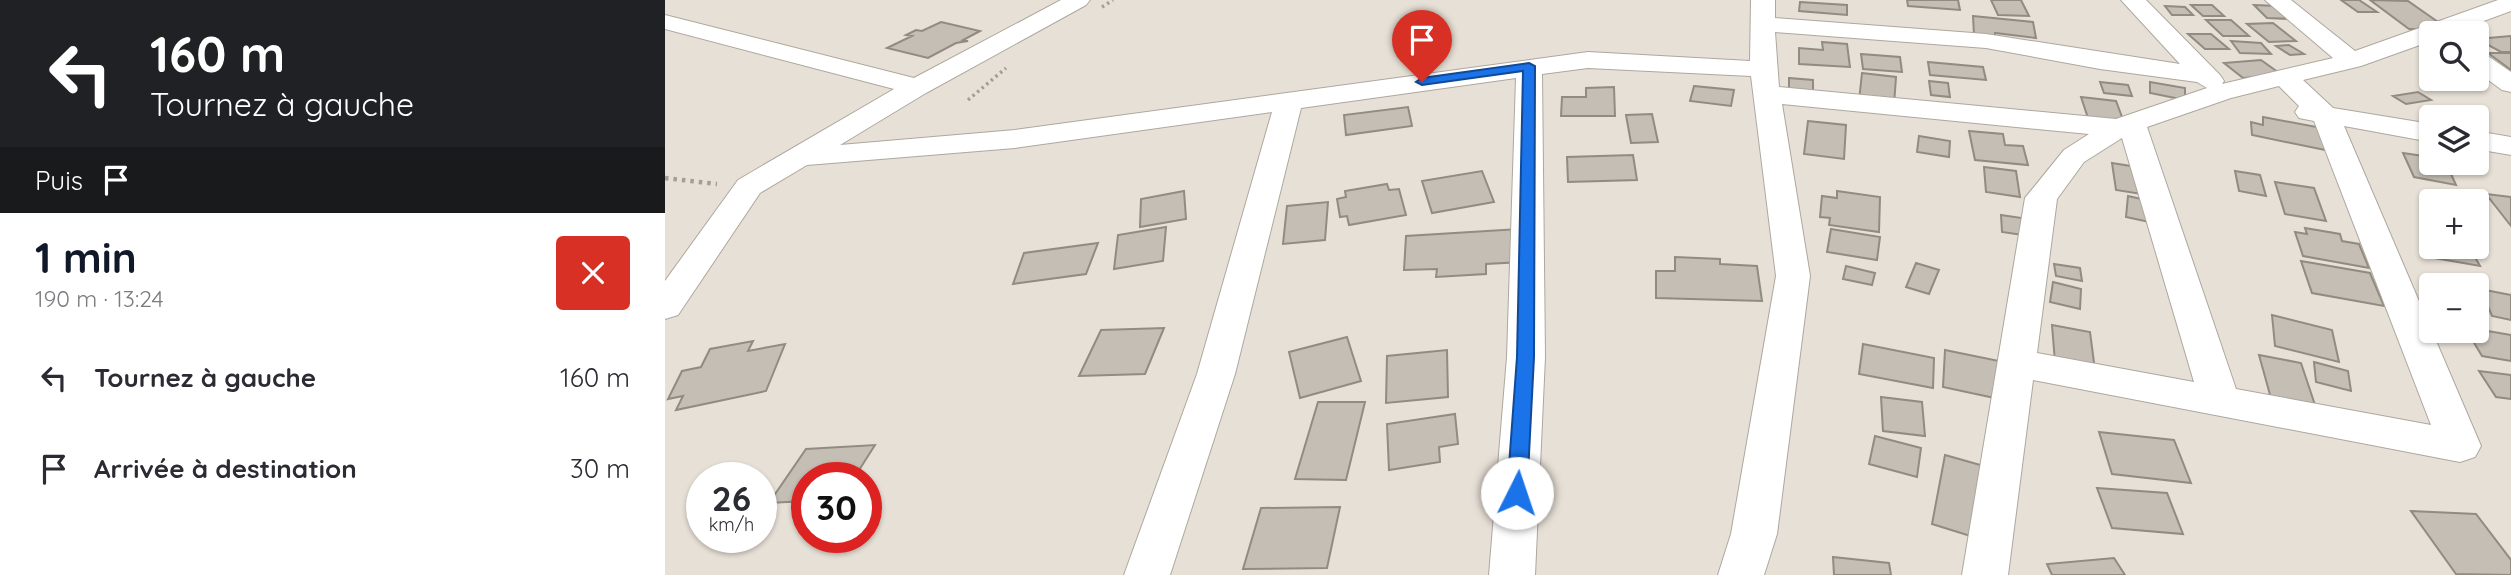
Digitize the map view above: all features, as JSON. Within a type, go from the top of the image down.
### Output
[{"type":"street","points":[[665,307],[749,187],[917,87],[1079,0]]},
{"type":"street","points":[[2133,0],[2213,83]]},
{"type":"street","points":[[2277,0],[2352,61]]},
{"type":"street","points":[[2466,21],[2511,3]]},
{"type":"street","points":[[1741,575],[1754,534],[1793,276],[1765,81],[1763,12],[1986,41],[2100,61],[2213,83],[2326,116],[2419,130]]},
{"type":"street","points":[[665,22],[917,87]]},
{"type":"street","points":[[1986,575],[2041,198],[2074,156],[2125,126],[2213,83],[2284,77],[2352,61],[2419,38]]},
{"type":"street","points":[[799,157],[1015,139],[1529,66],[1588,60],[2125,126]]},
{"type":"street","points":[[1512,575],[1526,357],[1529,66]]},
{"type":"street","points":[[2489,69],[2511,85]]},
{"type":"street","points":[[2017,363],[2460,446],[2326,116],[2284,77]]},
{"type":"street","points":[[1147,575],[1216,374],[1289,101]]},
{"type":"street","points":[[2125,126],[2220,401]]},
{"type":"street","points":[[2489,142],[2511,146]]},
{"type":"path","points":[[665,178],[749,187]]},
{"type":"building","points":[[1907,0],[1958,0],[1960,10],[1908,6]]},
{"type":"building","points":[[1991,0],[2021,0],[2029,16],[1998,15]]},
{"type":"building","points":[[2341,0],[2359,0],[2377,12],[2358,12]]},
{"type":"building","points":[[2370,0],[2408,1],[2437,21],[2419,21],[2419,29],[2409,29]]},
{"type":"building","points":[[1800,2],[1847,5],[1847,15],[1799,11]]},
{"type":"building","points":[[2191,5],[2212,5],[2224,16],[2203,16]]},
{"type":"building","points":[[2254,5],[2278,6],[2291,19],[2267,18]]},
{"type":"building","points":[[2165,6],[2185,7],[2193,15],[2172,15]]},
{"type":"building","points":[[1973,16],[2033,22],[2036,38],[1995,33],[1995,38],[1974,35]]},
{"type":"building","points":[[2206,20],[2231,20],[2249,36],[2223,36]]},
{"type":"building","points":[[941,22],[980,31],[963,40],[968,41],[956,43],[928,58],[887,48],[912,36],[906,35],[916,30],[922,31]]},
{"type":"building","points":[[2273,23],[2296,41],[2269,42],[2247,24]]},
{"type":"building","points":[[2188,34],[2211,34],[2229,49],[2205,49]]},
{"type":"building","points":[[2511,36],[2511,52],[2501,52],[2489,46],[2489,38]]},
{"type":"building","points":[[2231,41],[2261,43],[2271,54],[2240,53]]},
{"type":"building","points":[[1822,42],[1847,44],[1850,67],[1799,64],[1799,48],[1823,50]]},
{"type":"building","points":[[2289,45],[2304,54],[2290,55],[2276,46]]},
{"type":"building","points":[[2489,53],[2511,53],[2511,70],[2489,54]]},
{"type":"building","points":[[1861,54],[1900,57],[1902,72],[1863,69]]},
{"type":"building","points":[[2261,60],[2282,75],[2243,78],[2224,63]]},
{"type":"building","points":[[1928,62],[1983,67],[1986,80],[1930,75]]},
{"type":"building","points":[[1862,73],[1896,77],[1894,105],[1859,101]]},
{"type":"building","points":[[1789,78],[1813,80],[1813,93],[1789,92]]},
{"type":"building","points":[[1929,81],[1948,83],[1950,97],[1931,95]]},
{"type":"building","points":[[2100,82],[2128,85],[2132,96],[2104,93]]},
{"type":"building","points":[[2150,82],[2185,88],[2185,100],[2150,93]]},
{"type":"building","points":[[1694,86],[1734,90],[1731,106],[1690,101]]},
{"type":"building","points":[[1614,87],[1615,116],[1561,116],[1562,97],[1586,97],[1586,88]]},
{"type":"building","points":[[2418,92],[2431,100],[2406,104],[2393,96]]},
{"type":"building","points":[[2081,97],[2116,101],[2125,125],[2089,121]]},
{"type":"building","points":[[1408,107],[1412,126],[1346,135],[1344,115]]},
{"type":"building","points":[[1652,114],[1658,142],[1631,143],[1626,115]]},
{"type":"building","points":[[2263,117],[2322,128],[2325,150],[2252,135],[2251,122],[2263,125]]},
{"type":"building","points":[[1808,121],[1846,125],[1844,159],[1804,154]]},
{"type":"building","points":[[1969,131],[2003,134],[2005,145],[2023,146],[2028,165],[1975,160]]},
{"type":"building","points":[[1919,136],[1950,141],[1949,157],[1917,152]]},
{"type":"building","points":[[2403,153],[2419,155],[2419,175],[2451,175],[2456,185],[2414,177]]},
{"type":"building","points":[[1633,155],[1637,180],[1568,182],[1567,157]]},
{"type":"building","points":[[2112,163],[2143,168],[2148,195],[2116,190]]},
{"type":"building","points":[[1984,167],[2016,171],[2020,197],[1986,192]]},
{"type":"building","points":[[1482,171],[1494,202],[1432,213],[1422,181]]},
{"type":"building","points":[[2235,171],[2260,175],[2266,196],[2239,191]]},
{"type":"building","points":[[2275,182],[2314,188],[2326,221],[2285,214]]},
{"type":"building","points":[[1387,184],[1389,190],[1399,189],[1406,215],[1349,225],[1347,216],[1340,217],[1337,199],[1346,197],[1345,191]]},
{"type":"building","points":[[1184,191],[1186,219],[1140,227],[1141,199]]},
{"type":"building","points":[[1837,191],[1880,197],[1879,232],[1829,225],[1830,218],[1820,217],[1822,196],[1837,198]]},
{"type":"building","points":[[2489,194],[2511,197],[2511,226],[2489,198]]},
{"type":"building","points":[[2128,196],[2155,202],[2154,223],[2126,217]]},
{"type":"building","points":[[1328,202],[1325,240],[1283,244],[1287,206]]},
{"type":"building","points":[[2001,215],[2022,218],[2023,235],[2002,232]]},
{"type":"building","points":[[1166,227],[1163,261],[1114,269],[1118,235]]},
{"type":"building","points":[[2305,228],[2340,234],[2342,241],[2359,244],[2369,268],[2303,256],[2295,232],[2307,234]]},
{"type":"building","points":[[1519,229],[1522,262],[1486,264],[1486,274],[1436,277],[1437,269],[1404,270],[1406,236]]},
{"type":"building","points":[[1831,229],[1880,237],[1877,260],[1827,252]]},
{"type":"building","points":[[1098,243],[1086,274],[1013,284],[1024,253]]},
{"type":"building","points":[[1675,257],[1720,259],[1720,264],[1757,266],[1762,301],[1656,298],[1656,271],[1675,271]]},
{"type":"building","points":[[2440,259],[2476,259],[2480,266]]},
{"type":"building","points":[[2301,261],[2370,273],[2384,306],[2312,293]]},
{"type":"building","points":[[1916,263],[1939,270],[1929,294],[1906,287]]},
{"type":"building","points":[[2054,264],[2080,268],[2082,281],[2056,276]]},
{"type":"building","points":[[1846,266],[1875,273],[1872,285],[1843,279]]},
{"type":"building","points":[[2053,282],[2081,289],[2080,309],[2050,302]]},
{"type":"building","points":[[2489,291],[2511,295],[2511,320],[2492,316],[2489,309]]},
{"type":"building","points":[[2272,315],[2332,330],[2339,362],[2275,346]]},
{"type":"building","points":[[2052,325],[2090,332],[2095,370],[2055,362]]},
{"type":"building","points":[[1164,328],[1145,374],[1079,376],[1101,330]]},
{"type":"building","points":[[2489,331],[2511,335],[2511,361],[2482,356],[2474,343],[2489,343]]},
{"type":"building","points":[[1347,337],[1361,381],[1300,398],[1289,352]]},
{"type":"building","points":[[753,341],[748,351],[785,344],[766,391],[676,410],[683,396],[668,399],[682,371],[701,367],[710,349]]},
{"type":"building","points":[[1863,344],[1934,358],[1933,388],[1859,374]]},
{"type":"building","points":[[1447,350],[1448,397],[1386,403],[1387,356]]},
{"type":"building","points":[[1945,350],[1999,361],[1999,399],[1943,387]]},
{"type":"building","points":[[2259,355],[2301,363],[2317,411],[2272,402]]},
{"type":"building","points":[[2314,362],[2348,371],[2351,391],[2316,382]]},
{"type":"building","points":[[2479,371],[2511,375],[2511,399],[2496,397]]},
{"type":"building","points":[[1881,397],[1922,402],[1925,436],[1883,431]]},
{"type":"building","points":[[1318,402],[1365,402],[1346,480],[1295,479]]},
{"type":"building","points":[[1455,414],[1458,444],[1439,447],[1440,462],[1389,470],[1387,424]]},
{"type":"building","points":[[2099,432],[2174,440],[2191,483],[2112,474]]},
{"type":"building","points":[[1875,436],[1921,448],[1917,477],[1869,464]]},
{"type":"building","points":[[875,445],[864,462],[797,462],[806,449]]},
{"type":"building","points":[[1945,455],[1991,468],[1980,539],[1932,524]]},
{"type":"building","points":[[791,471],[791,502],[777,503],[777,491]]},
{"type":"building","points":[[2097,488],[2167,493],[2183,534],[2112,528]]},
{"type":"building","points":[[1340,507],[1327,568],[1243,569],[1261,508]]},
{"type":"building","points":[[2411,511],[2476,514],[2511,560],[2511,575],[2456,574]]},
{"type":"building","points":[[1833,557],[1889,563],[1891,575],[1834,575]]},
{"type":"building","points":[[2114,558],[2125,575],[2052,575],[2047,564]]},
{"type":"route","points":[[1422,82],[1529,66],[1526,357],[1517,493]]}]
